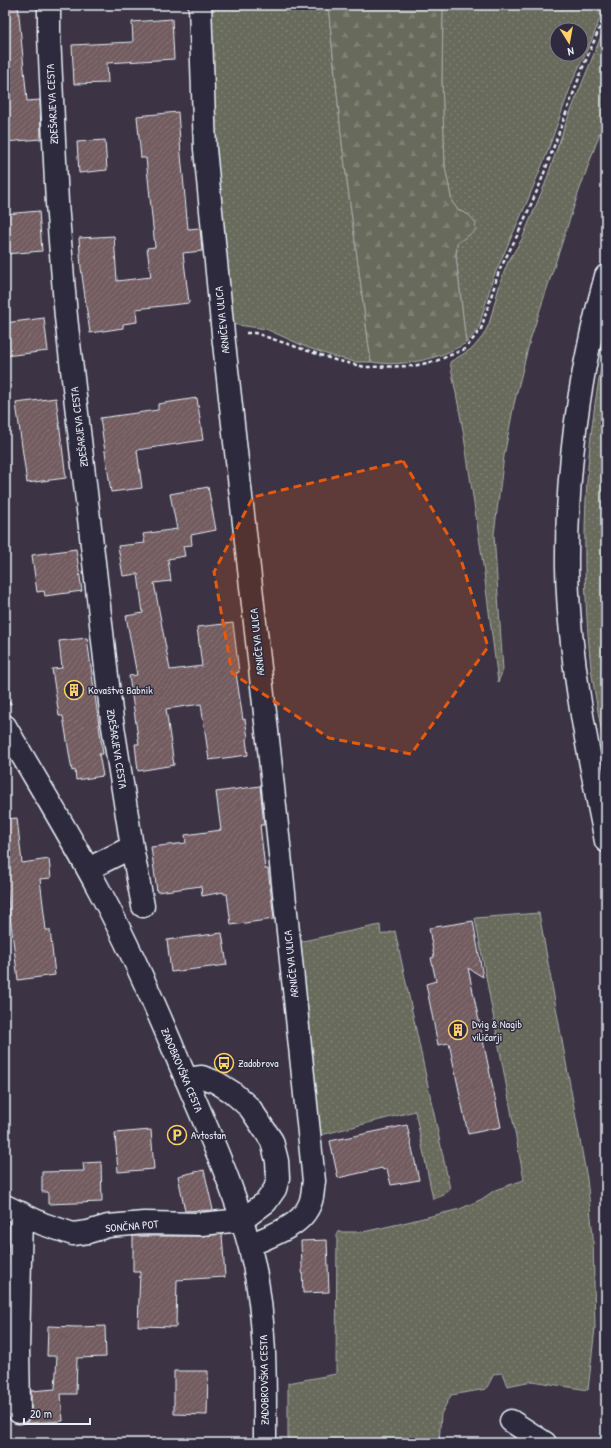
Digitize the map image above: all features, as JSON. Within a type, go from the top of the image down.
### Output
[{"type":"main road","name":"ZDEŠARJEVA CESTA","points":[[49,5],[49,36],[57,203],[66,317],[112,720],[143,906]]},
{"type":"main road","name":"ARNIČEVA ULICA","points":[[200,5],[205,149],[223,334],[269,748],[314,1181],[312,1197],[308,1209],[294,1224],[250,1245]]},
{"type":"main road","points":[[606,276],[591,334],[578,407],[572,452],[568,510],[567,570],[571,629],[578,688],[606,841]]},
{"type":"main road","name":"ZADOBROVŠKA CESTA","points":[[5,726],[88,868],[131,953],[221,1161],[250,1245],[261,1308],[265,1384],[265,1443]]},
{"type":"main road","points":[[88,868],[132,847]]},
{"type":"main road","points":[[186,1079],[202,1077],[216,1082],[232,1092],[250,1108],[272,1141],[277,1161],[278,1178],[275,1189],[266,1202],[242,1220]]},
{"type":"main road","points":[[13,1210],[19,1412]]},
{"type":"main road","name":"SONČNA POT","points":[[13,1210],[44,1224],[73,1234],[88,1232],[108,1226],[144,1223],[201,1224],[242,1220]]},
{"type":"main road","points":[[511,1421],[545,1443]]},
{"type":"path","points":[[223,334],[255,333],[335,360],[365,367],[413,366],[436,362],[465,349],[482,329],[499,271],[518,234],[540,184],[583,67],[606,13]]},
{"type":"highlighted area","points":[[403,461],[459,553],[488,647],[411,754],[329,738],[232,673],[214,572],[253,497]]},
{"type":"green space","points":[[209,5],[328,5],[342,143],[371,362],[355,362],[332,356],[306,347],[266,329],[231,324],[224,307]]},
{"type":"green space","points":[[328,5],[443,5],[442,81],[445,167],[452,202],[458,210],[469,215],[476,223],[475,231],[457,243],[456,256],[466,343],[432,358],[395,364],[371,362],[342,143]]},
{"type":"green space","points":[[443,5],[605,5],[589,46],[589,22],[549,22],[549,62],[581,62],[573,80],[547,153],[527,202],[493,278],[478,330],[466,343],[456,256],[457,243],[464,237],[469,215],[458,210],[452,202],[445,167],[442,81]]},
{"type":"green space","points":[[606,24],[606,116],[578,194],[530,340],[514,404],[504,456],[494,534],[503,670],[498,682],[482,557],[463,430],[450,362],[473,348],[483,336],[489,324],[501,280],[508,262],[522,239],[545,184],[564,128]]},
{"type":"green space","points":[[606,343],[606,757],[591,668],[585,587],[585,546],[588,464],[592,423]]},
{"type":"green space","points":[[539,913],[587,1179],[593,1236],[595,1328],[588,1390],[532,1381],[507,1386],[502,1373],[494,1374],[486,1389],[451,1395],[441,1414],[439,1443],[288,1443],[288,1383],[336,1374],[337,1232],[363,1232],[460,1209],[482,1199],[495,1190],[524,1180],[475,918]]},
{"type":"green space","points":[[380,925],[381,935],[395,931],[450,1189],[444,1195],[433,1199],[415,1111],[317,1136],[298,942]]},
{"type":"building","points":[[5,5],[18,5],[27,101],[40,100],[41,139],[5,142]]},
{"type":"building","points":[[172,19],[174,59],[107,63],[108,83],[74,84],[72,45],[133,42],[132,22]]},
{"type":"building","points":[[178,112],[188,229],[200,228],[202,251],[183,253],[189,303],[136,309],[137,322],[123,324],[123,328],[90,333],[81,268],[79,238],[114,236],[117,281],[151,277],[147,248],[155,247],[146,158],[141,158],[137,116]]},
{"type":"building","points":[[105,140],[107,170],[79,173],[77,142]]},
{"type":"building","points":[[39,211],[42,251],[5,254],[5,214]]},
{"type":"building","points":[[44,318],[48,351],[5,356],[5,323]]},
{"type":"building","points":[[56,398],[66,478],[27,483],[16,403]]},
{"type":"building","points":[[197,398],[203,440],[137,450],[142,488],[111,492],[100,418],[158,410],[158,404]]},
{"type":"building","points":[[208,487],[216,530],[191,535],[192,545],[183,546],[185,556],[168,559],[171,581],[154,583],[170,670],[202,666],[197,627],[233,623],[239,672],[236,673],[243,720],[245,719],[248,738],[246,739],[248,755],[209,760],[201,704],[166,709],[174,765],[138,771],[135,744],[139,744],[129,676],[137,675],[126,616],[143,613],[138,574],[123,576],[118,546],[145,543],[143,534],[177,529],[170,494]]},
{"type":"building","points":[[76,549],[82,591],[45,596],[44,591],[37,592],[32,555]]},
{"type":"building","points":[[87,638],[103,754],[99,754],[103,776],[76,780],[75,770],[72,771],[63,716],[59,716],[52,669],[62,668],[59,641]]},
{"type":"building","points":[[260,786],[264,825],[260,825],[265,869],[268,869],[274,919],[231,925],[227,894],[224,894],[223,892],[202,896],[201,886],[157,892],[151,847],[186,843],[185,835],[221,830],[216,792]]},
{"type":"building","points":[[17,818],[22,863],[49,859],[51,878],[40,879],[46,930],[50,930],[55,975],[18,980],[5,876],[5,819]]},
{"type":"building","name":"Dvig & Nagib viličarji","points":[[473,921],[483,977],[468,968],[501,1127],[468,1134],[449,1043],[438,1045],[426,984],[436,981],[431,958],[434,957],[429,928]]},
{"type":"building","points":[[222,933],[227,965],[171,972],[167,940]]},
{"type":"building","points":[[407,1125],[419,1180],[391,1185],[387,1169],[383,1170],[382,1168],[338,1178],[330,1141]]},
{"type":"building","points":[[151,1130],[154,1169],[118,1172],[115,1133]]},
{"type":"building","points":[[101,1162],[102,1202],[48,1204],[48,1192],[42,1192],[42,1172],[84,1171],[83,1163]]},
{"type":"building","points":[[204,1170],[213,1210],[185,1211],[178,1176]]},
{"type":"building","points":[[222,1234],[225,1277],[177,1280],[176,1327],[138,1326],[140,1272],[133,1272],[133,1236],[201,1236]]},
{"type":"building","points":[[327,1240],[329,1292],[303,1293],[301,1241]]},
{"type":"building","points":[[48,1326],[105,1326],[106,1357],[77,1358],[76,1394],[61,1394],[63,1421],[26,1423],[30,1418],[31,1412],[31,1391],[55,1389],[57,1356],[47,1356]]},
{"type":"building","points":[[174,1371],[208,1371],[207,1415],[174,1414]]},
{"type":"place","name":"Kovaštvo Babnik","points":[[74,690]]},
{"type":"place","name":"Dvig & Nagib viličarji","points":[[458,1030]]},
{"type":"place","name":"Zadobrova","points":[[224,1063]]},
{"type":"place","name":"Avtostan","points":[[177,1135]]}]
